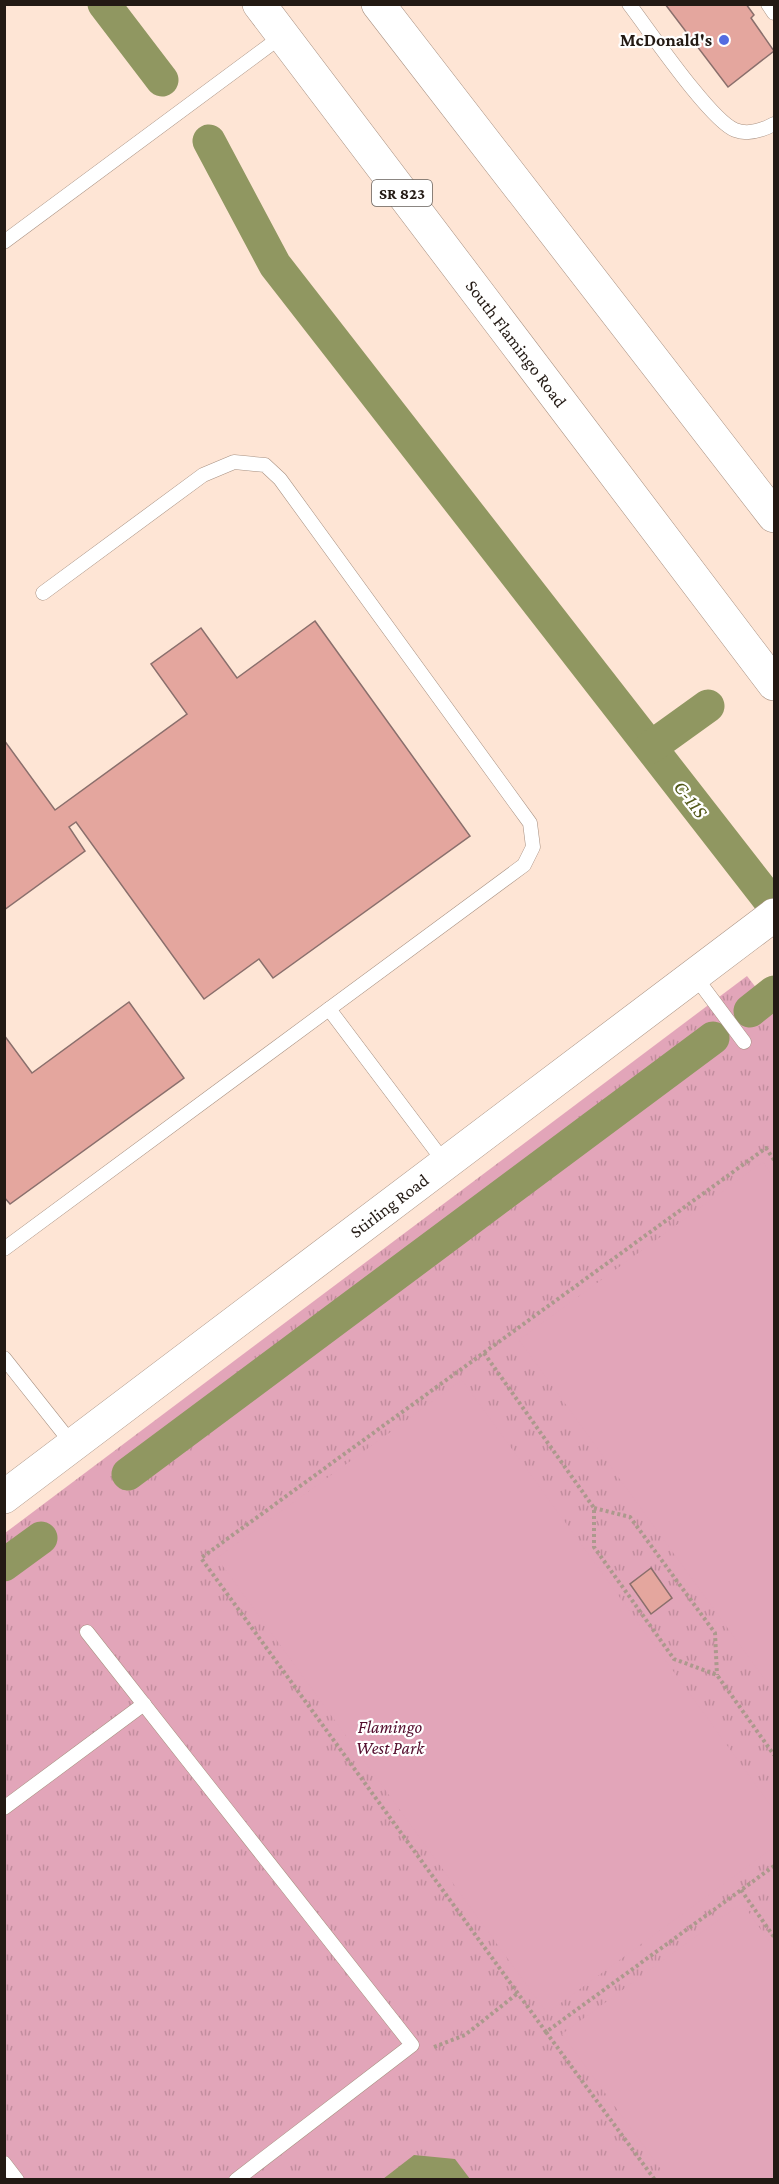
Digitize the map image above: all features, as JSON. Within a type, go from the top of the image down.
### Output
[{"type":"main road","name":"South Flamingo Road","points":[[259,4],[774,684]]},
{"type":"main road","points":[[378,4],[774,516]]},
{"type":"main road","name":"Stirling Road","points":[[4,1497],[774,915]]},
{"type":"lane","points":[[629,4],[716,118],[736,131],[760,131],[774,124]]},
{"type":"lane","points":[[768,4],[774,13]]},
{"type":"lane","points":[[4,242],[282,36]]},
{"type":"lane","points":[[4,1249],[524,865],[533,847],[530,823],[280,479],[264,465],[234,462],[203,475],[43,593]]},
{"type":"lane","points":[[694,975],[744,1042]]},
{"type":"lane","points":[[329,1009],[446,1163]]},
{"type":"lane","points":[[4,1358],[73,1445]]},
{"type":"lane","points":[[87,1632],[412,2045],[236,2180]]},
{"type":"lane","points":[[4,1808],[144,1704]]},
{"type":"lane","points":[[4,2163],[17,2180]]},
{"type":"path","points":[[655,2180],[201,1558],[766,1148],[774,1160]]},
{"type":"path","points":[[484,1353],[594,1508],[594,1547],[674,1659],[717,1675]]},
{"type":"path","points":[[594,1508],[630,1517],[714,1633],[717,1675],[774,1755]]},
{"type":"path","points":[[546,2032],[774,1866]]},
{"type":"path","points":[[741,1890],[774,1937]]},
{"type":"path","points":[[412,2045],[435,2047],[465,2035],[518,1994]]},
{"type":"green space","name":"Flamingo West Park","points":[[747,976],[774,1011],[774,2179],[5,2180],[5,1533]]},
{"type":"green space","points":[[763,1162],[774,1178],[774,1692],[519,1340]]},
{"type":"green space","points":[[462,1380],[774,1810],[774,1847],[547,2013],[217,1558]]},
{"type":"green space","points":[[742,1903],[774,1948],[774,2179],[668,2179],[562,2034]]},
{"type":"shaded area","points":[[414,2155],[455,2159],[470,2179],[383,2179]]},
{"type":"building","points":[[665,4],[746,4],[754,15],[751,18],[774,51],[728,87]]},
{"type":"building","points":[[315,621],[470,836],[273,978],[259,959],[204,999],[76,822],[69,827],[85,851],[4,910],[4,740],[55,810],[187,714],[151,664],[201,628],[237,678]]},
{"type":"building","points":[[129,1002],[184,1078],[10,1204],[4,1197],[4,1035],[32,1073]]},
{"type":"building","points":[[651,1568],[672,1598],[651,1614],[630,1584]]},
{"type":"waterway","points":[[104,4],[162,80]]},
{"type":"waterway","points":[[209,141],[275,265],[774,906]]},
{"type":"waterway","name":"C-11S","points":[[651,747],[708,706]]},
{"type":"waterway","points":[[750,1011],[774,992]]},
{"type":"waterway","points":[[128,1474],[713,1038]]},
{"type":"waterway","points":[[4,1565],[41,1538]]},
{"type":"place","name":"McDonald's","points":[[724,40]]}]
